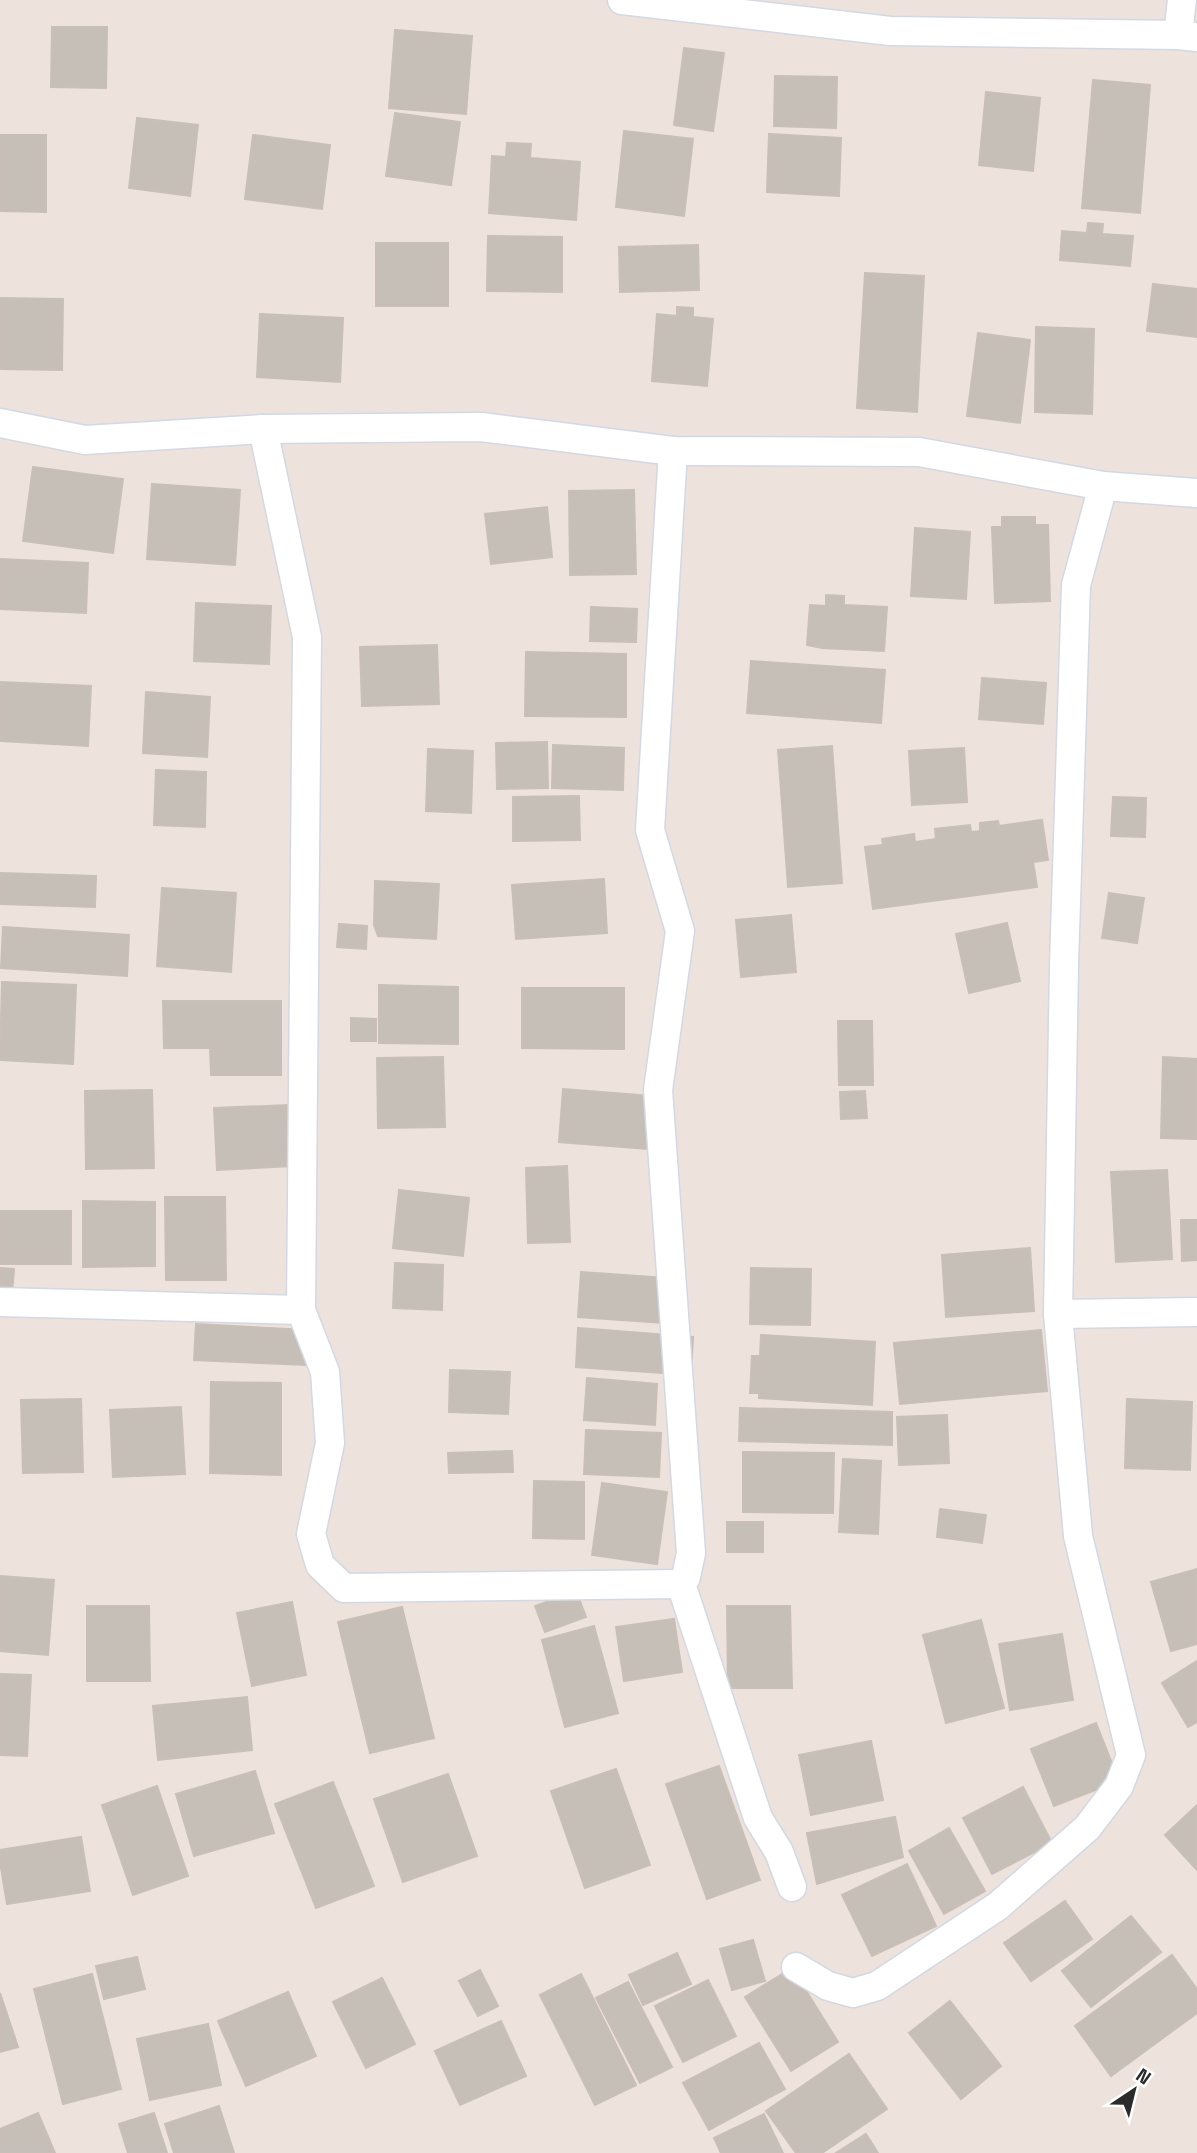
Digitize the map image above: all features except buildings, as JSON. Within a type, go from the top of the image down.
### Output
[{"type":"street","points":[[621,0],[890,31],[1188,36],[1182,0]]},
{"type":"street","points":[[0,423],[85,440],[263,429],[481,427],[673,451],[919,452],[1103,486],[1197,493]]},
{"type":"street","points":[[263,429],[307,637],[301,1310],[325,1372],[330,1443],[311,1534],[320,1565],[344,1588],[681,1584],[687,1577],[691,1553],[658,1090],[680,931],[650,830],[673,451]]},
{"type":"street","points":[[796,1967],[828,1986],[853,1993],[877,1986],[998,1906],[1087,1828],[1119,1786],[1131,1755],[1078,1536],[1058,1314],[1064,965],[1076,585],[1103,486]]},
{"type":"street","points":[[0,1301],[301,1310]]},
{"type":"street","points":[[1058,1314],[1197,1312]]},
{"type":"street","points":[[681,1584],[758,1818],[779,1852],[792,1887]]}]
